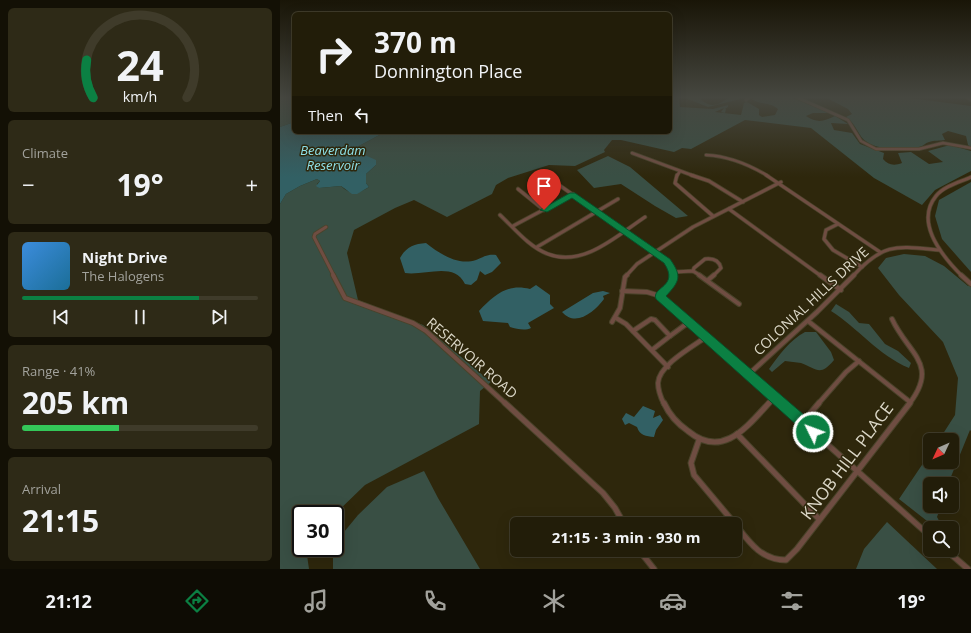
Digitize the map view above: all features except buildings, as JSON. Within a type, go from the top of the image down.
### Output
[{"type":"street","points":[[850,124],[861,141],[876,149],[919,149],[943,143],[971,148]]},
{"type":"street","points":[[632,153],[715,184],[743,202]]},
{"type":"street","points":[[706,155],[741,162],[781,182],[838,224],[880,252]]},
{"type":"street","points":[[680,170],[675,178],[677,186],[713,216]]},
{"type":"street","points":[[971,177],[946,188],[937,195],[931,203],[928,212],[928,224],[939,250],[949,263],[971,284]]},
{"type":"street","points":[[552,180],[667,261],[674,272],[674,278],[660,296]]},
{"type":"street","points":[[668,367],[633,331],[614,320],[620,308],[625,276],[630,270],[685,231],[781,182]]},
{"type":"street","points":[[518,189],[544,210]]},
{"type":"street","points":[[513,226],[573,194]]},
{"type":"street","points":[[537,247],[618,199]]},
{"type":"street","points":[[729,209],[841,290]]},
{"type":"street","points":[[500,215],[537,247],[552,256],[560,258],[576,257],[591,252],[645,217]]},
{"type":"street","points":[[838,224],[826,230],[824,239],[833,250],[862,267]]},
{"type":"street","name":"RESERVOIR ROAD","points":[[326,227],[315,234],[314,237],[345,298],[413,323],[426,331],[595,485],[610,500],[620,517]]},
{"type":"street","name":"COLONIAL HILLS DRIVE","points":[[749,374],[808,321],[841,290],[862,267],[880,252],[886,249],[902,248],[939,250]]},
{"type":"street","points":[[693,271],[694,268],[705,260],[715,260],[720,264],[721,268],[708,280]]},
{"type":"street","points":[[674,272],[693,271],[708,280],[739,304]]},
{"type":"street","points":[[622,291],[647,292],[660,296],[923,530]]},
{"type":"street","points":[[633,331],[651,319],[655,320],[670,336]]},
{"type":"street","name":"KNOB HILL PLACE","points":[[742,532],[760,553],[771,560],[786,560],[797,549],[922,385],[922,369],[916,355],[892,319]]},
{"type":"street","points":[[808,321],[839,344],[910,402]]},
{"type":"street","points":[[652,350],[689,322]]},
{"type":"street","points":[[706,337],[662,372],[657,384],[659,396],[664,406],[682,426],[699,440],[713,444],[728,440],[737,434],[774,398]]},
{"type":"street","points":[[802,422],[846,372],[859,361]]},
{"type":"street","points":[[737,434],[819,519]]},
{"type":"street","name":"KNOB HILL PLACE","points":[[699,440],[691,463],[694,475],[729,517]]},
{"type":"street","points":[[645,557],[654,569]]},
{"type":"street","points":[[954,557],[968,569]]},
{"type":"green space","points":[[280,124],[290,124],[280,127]]},
{"type":"green space","points":[[672,124],[738,124],[691,149],[682,148],[674,152],[621,140],[612,140],[604,150],[605,152],[575,166],[549,165],[508,178],[496,185],[492,194],[447,217],[414,200],[395,208],[354,230],[347,253],[358,300],[423,325],[491,382],[480,391],[479,424],[365,485],[344,505],[292,505],[292,557],[307,557],[309,569],[280,569],[280,204],[286,194],[317,179],[320,181],[317,184],[319,188],[341,186],[348,191],[358,192],[369,187],[366,183],[366,174],[376,165],[368,157],[358,152],[359,146],[381,134],[672,134]]},
{"type":"green space","points":[[774,124],[831,124],[834,130],[852,133],[860,144],[884,153],[883,159],[889,164],[894,165],[902,163],[898,153],[911,152],[929,164],[943,162],[928,151],[950,145],[971,151],[971,171],[935,190],[922,205],[874,178],[811,128]]},
{"type":"green space","points":[[853,124],[971,124],[971,147],[968,145],[966,136],[948,131],[942,134],[945,140],[931,141],[919,147],[892,149],[872,145],[861,137]]},
{"type":"green space","points":[[608,156],[630,167],[688,216],[676,218],[621,184],[594,188],[577,170]]},
{"type":"green space","points":[[971,182],[971,272],[942,239],[935,216],[939,200]]},
{"type":"green space","points":[[904,254],[925,256],[944,266],[968,286],[971,286],[971,431],[970,430],[959,457],[959,433],[943,433],[955,415],[958,378],[943,342],[899,295],[878,268],[886,258]]},
{"type":"green space","points":[[836,304],[849,312],[859,323],[869,324],[885,344],[898,351],[911,363],[909,368],[898,363],[878,349],[831,311]]},
{"type":"green space","points":[[805,332],[816,332],[831,352],[834,360],[822,370],[815,369],[801,363],[785,361],[772,372],[769,369],[781,353],[794,339]]},
{"type":"green space","points":[[923,463],[923,469],[954,469],[951,477],[923,477],[923,513],[938,513],[937,517],[939,521],[927,521],[899,499]]},
{"type":"green space","points":[[424,471],[438,498],[480,569],[333,569],[333,557],[344,557],[344,532],[358,515],[387,487]]},
{"type":"green space","points":[[887,522],[937,569],[856,569],[864,549]]},
{"type":"water","name":"Beaverdam Reservoir","points":[[292,124],[292,134],[381,134],[359,146],[358,152],[376,160],[376,165],[366,174],[366,183],[369,187],[357,194],[352,194],[341,186],[319,188],[316,186],[320,181],[317,179],[286,194],[280,204],[280,127]]},
{"type":"water","points":[[426,243],[443,255],[456,260],[469,261],[488,255],[496,255],[501,263],[492,272],[485,275],[480,271],[477,280],[471,285],[465,284],[460,277],[454,273],[446,271],[405,273],[400,258],[402,254],[411,247]]},
{"type":"water","points":[[536,285],[550,295],[550,304],[554,308],[528,323],[531,328],[518,329],[510,327],[508,323],[483,321],[479,311],[496,295],[508,289],[530,289]]},
{"type":"water","points":[[603,291],[610,293],[603,296],[604,299],[600,304],[585,316],[579,318],[567,317],[562,312],[593,293]]},
{"type":"water","points":[[643,406],[655,411],[653,418],[660,415],[663,420],[656,430],[654,437],[644,435],[637,427],[629,423],[625,425],[622,419],[626,413],[634,417]]},
{"type":"route","points":[[544,210],[573,194],[667,261],[674,272],[674,278],[660,296],[813,432]]}]
